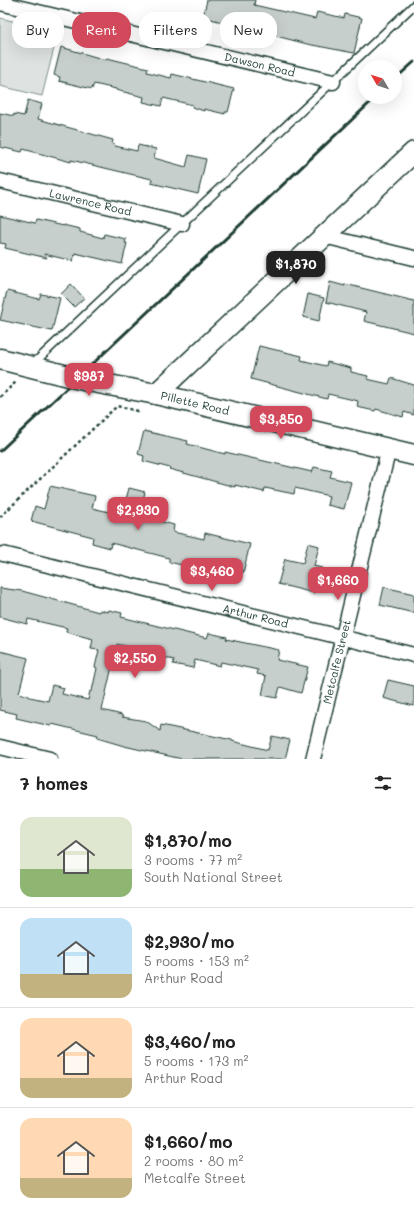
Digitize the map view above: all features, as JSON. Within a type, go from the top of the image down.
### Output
[{"type":"street","name":"Dawson Road","points":[[0,3],[333,82]]},
{"type":"street","points":[[156,394],[414,152]]},
{"type":"street","name":"Lawrence Road","points":[[0,181],[182,224]]},
{"type":"street","points":[[324,236],[414,258]]},
{"type":"street","name":"Pillette Road","points":[[0,359],[25,373],[88,380],[156,394],[414,455]]},
{"type":"street","name":"Metcalfe Street","points":[[313,759],[389,448]]},
{"type":"street","name":"Arthur Road","points":[[3,554],[414,655]]},
{"type":"street","points":[[0,747],[50,759]]},
{"type":"lane","points":[[25,373],[414,5]]},
{"type":"path","points":[[0,397],[25,373]]},
{"type":"path","points":[[0,517],[117,406],[138,411]]},
{"type":"shaded area","points":[[0,18],[12,21],[12,48],[54,48],[42,96],[0,86]]},
{"type":"building","points":[[207,0],[255,0],[254,5],[315,19],[317,12],[344,18],[345,14],[362,18],[354,53],[307,44],[277,36],[277,12],[220,12],[220,21],[212,19],[212,12],[204,12]]},
{"type":"building","points":[[61,48],[64,48],[106,60],[107,58],[148,68],[147,72],[171,78],[172,74],[234,89],[228,112],[225,112],[225,114],[204,109],[204,111],[192,107],[193,105],[163,98],[161,106],[143,102],[144,97],[94,84],[92,89],[59,81],[60,77],[54,75]]},
{"type":"building","points":[[28,100],[42,104],[38,119],[113,140],[112,144],[115,146],[137,151],[138,145],[156,149],[154,158],[186,167],[189,155],[206,159],[198,194],[151,183],[152,179],[71,160],[71,162],[23,149],[22,152],[0,147],[0,113],[14,116],[14,114],[24,116]]},
{"type":"building","points":[[0,215],[35,223],[36,220],[63,225],[80,229],[80,232],[103,238],[104,234],[126,239],[125,243],[127,243],[122,264],[75,253],[73,261],[44,254],[47,258],[5,248],[6,244],[0,243]]},
{"type":"building","points":[[330,282],[345,286],[345,284],[414,301],[414,333],[364,321],[366,312],[326,302]]},
{"type":"building","points":[[71,284],[84,298],[74,307],[61,294]]},
{"type":"building","points":[[7,291],[39,299],[41,294],[60,298],[52,331],[0,320]]},
{"type":"building","points":[[308,294],[324,298],[319,321],[303,317]]},
{"type":"building","points":[[259,346],[302,356],[301,360],[326,366],[327,362],[351,368],[351,372],[368,376],[367,379],[389,384],[391,378],[414,385],[414,415],[404,412],[403,417],[376,409],[375,411],[357,407],[358,401],[328,394],[327,399],[251,379]]},
{"type":"building","points":[[144,431],[188,441],[187,444],[225,454],[225,452],[312,472],[314,467],[332,471],[330,477],[351,482],[344,509],[327,505],[329,496],[295,488],[294,494],[265,488],[264,492],[235,485],[235,487],[143,461],[144,456],[138,454]]},
{"type":"building","points":[[50,486],[95,496],[92,508],[122,515],[129,488],[145,492],[139,516],[174,525],[173,532],[204,539],[205,533],[250,544],[243,573],[218,567],[216,572],[187,564],[186,566],[169,562],[169,558],[111,543],[110,548],[92,543],[93,537],[31,521],[35,506],[44,509]]},
{"type":"building","points":[[308,543],[319,546],[314,566],[322,568],[314,593],[278,584],[285,559],[303,563]]},
{"type":"building","points":[[384,587],[414,594],[414,613],[380,605]]},
{"type":"building","points":[[0,588],[22,591],[99,612],[100,610],[108,612],[109,610],[122,613],[121,617],[207,638],[209,633],[227,637],[226,639],[279,650],[277,660],[308,667],[301,693],[280,687],[277,698],[262,695],[266,676],[257,674],[258,670],[221,662],[220,666],[195,660],[193,668],[173,664],[174,660],[146,653],[147,651],[117,644],[102,710],[122,715],[122,717],[146,721],[160,731],[161,725],[232,740],[268,750],[272,736],[290,740],[285,759],[182,759],[124,746],[97,738],[98,735],[52,724],[51,726],[16,718],[17,714],[0,710],[0,651],[28,658],[19,693],[48,701],[52,685],[64,688],[62,694],[88,700],[90,691],[92,691],[99,650],[91,649],[93,639],[66,632],[67,628],[28,619],[27,624],[0,617]]},
{"type":"building","points":[[388,680],[414,686],[414,706],[383,698]]},
{"type":"railway","points":[[402,73],[414,62]]},
{"type":"railway","points":[[0,451],[369,104]]}]
